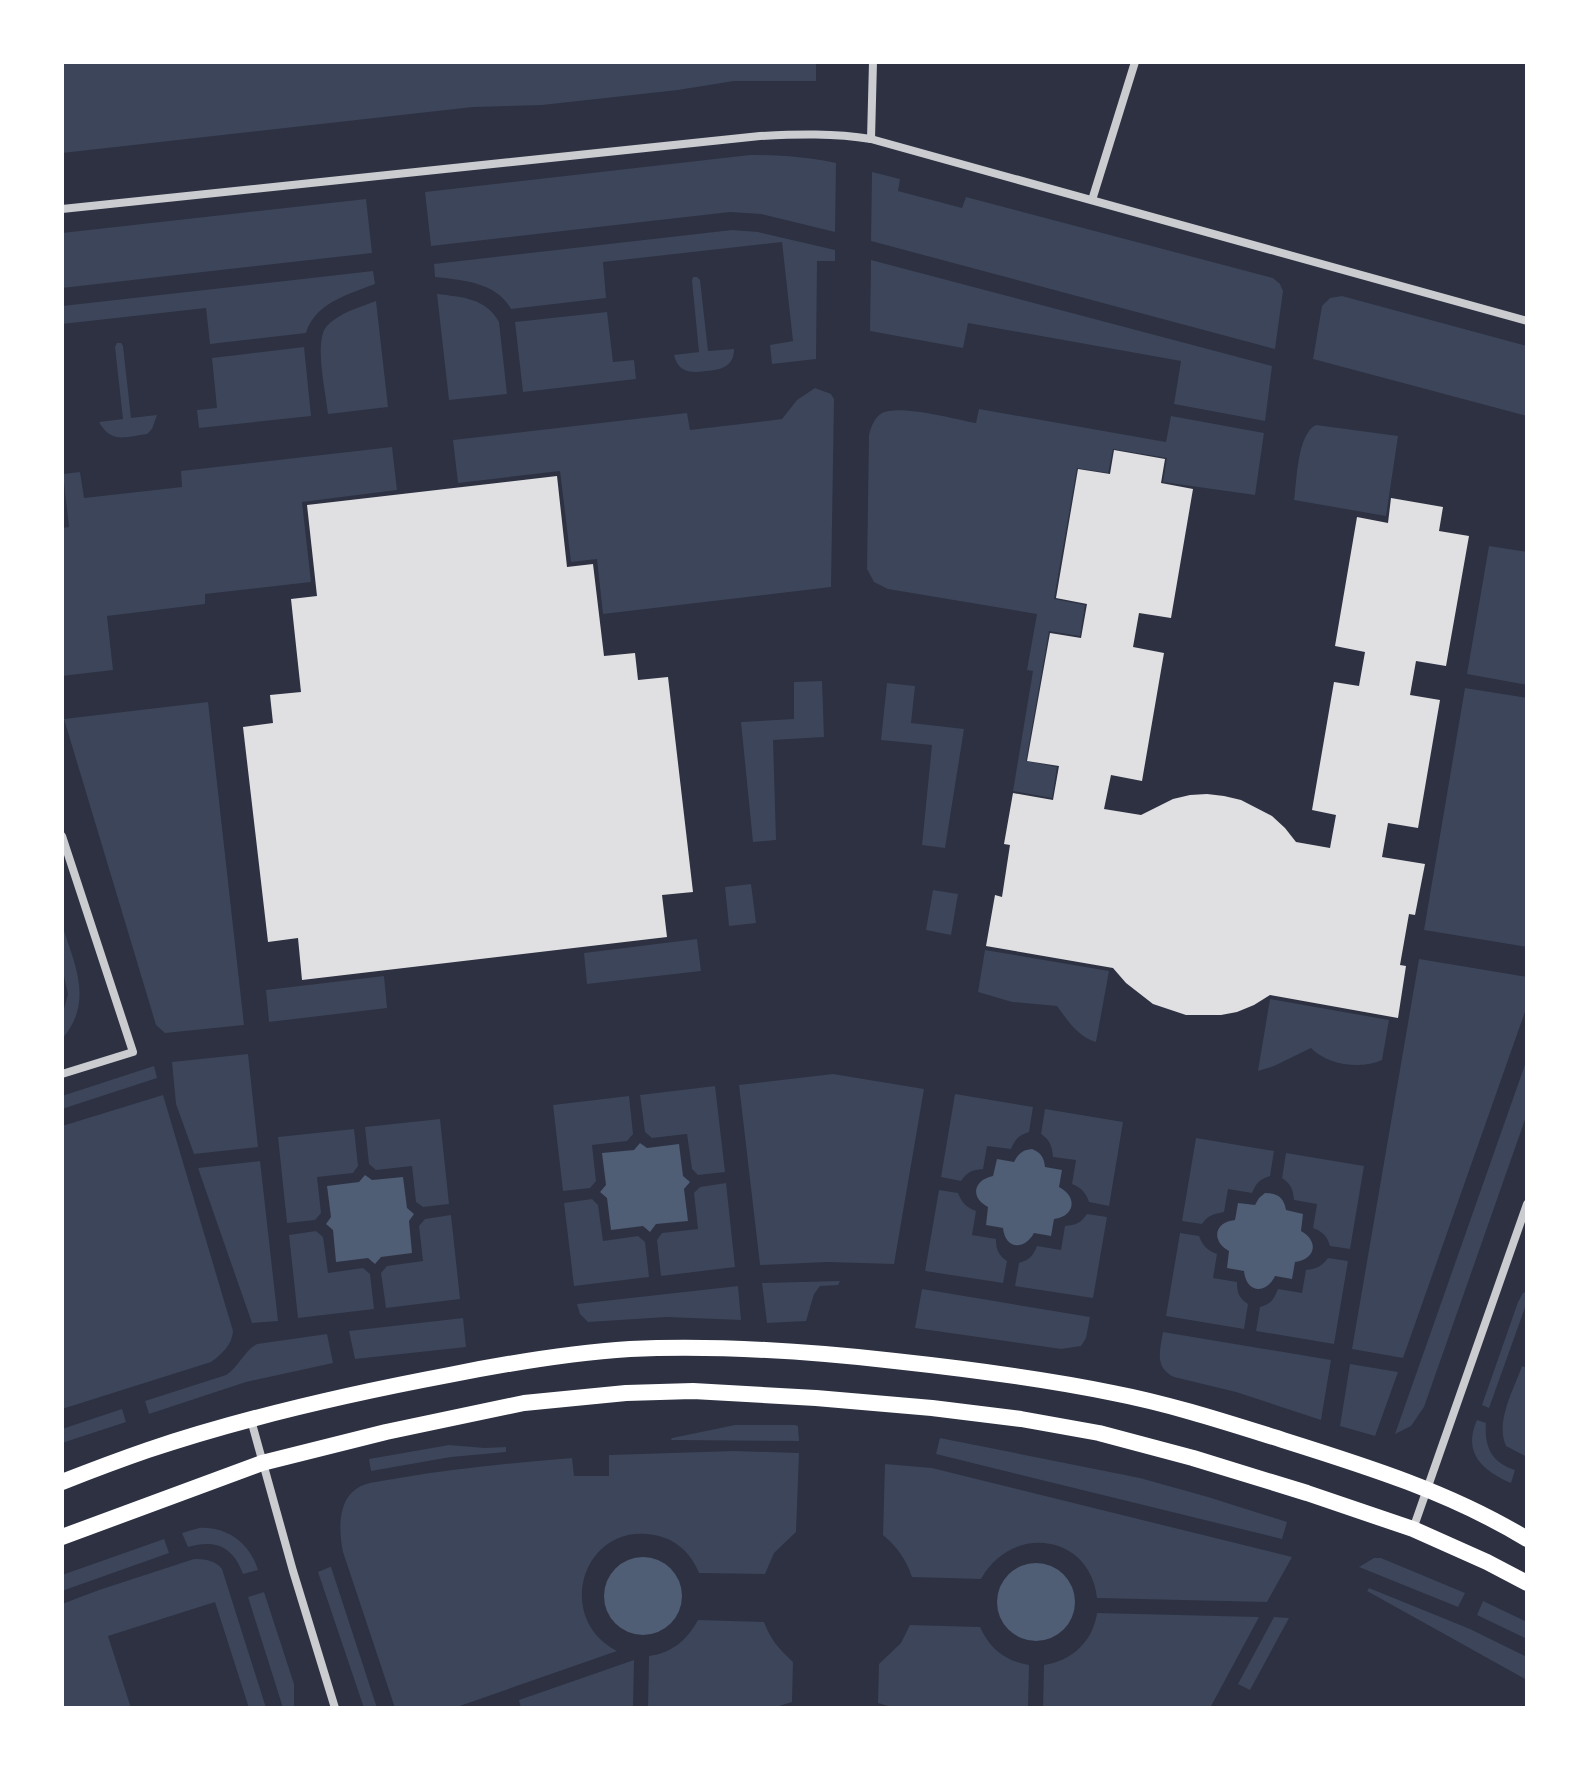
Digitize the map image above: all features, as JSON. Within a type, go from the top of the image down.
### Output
[{"type":"main road","points":[[62,1482],[148,1450],[251,1419],[379,1388],[525,1361],[628,1349],[814,1352],[1029,1378],[1114,1393],[1206,1416],[1428,1489],[1503,1524],[1527,1539]]},
{"type":"main road","points":[[62,1537],[262,1463],[386,1432],[524,1403],[626,1393],[709,1392],[932,1408],[1099,1433],[1193,1458],[1413,1529],[1527,1583]]},
{"type":"street","points":[[871,139],[873,62]]},
{"type":"street","points":[[1092,200],[1135,62]]},
{"type":"street","points":[[62,209],[760,136],[855,136],[1527,321]]},
{"type":"street","points":[[62,836],[133,1052],[62,1074]]},
{"type":"street","points":[[1413,1529],[1527,1204]]},
{"type":"street","points":[[251,1419],[335,1708]]},
{"type":"shaded area","points":[[62,62],[816,62],[816,81],[734,81],[542,105],[473,107],[62,153]]},
{"type":"shaded area","points":[[750,155],[836,163],[835,232],[761,214],[730,212],[431,246],[425,192]]},
{"type":"shaded area","points":[[872,172],[900,179],[898,191],[962,208],[966,197],[1273,278],[1283,291],[1275,349],[871,241]]},
{"type":"shaded area","points":[[366,199],[372,253],[62,288],[62,233]]},
{"type":"shaded area","points":[[732,230],[758,232],[835,250],[835,261],[817,261],[816,359],[772,364],[770,345],[793,341],[782,242],[603,262],[606,298],[511,309],[497,293],[478,284],[435,277],[434,264]]},
{"type":"shaded area","points":[[871,260],[1272,366],[1265,421],[1174,404],[1181,361],[968,323],[963,348],[870,331]]},
{"type":"shaded area","points":[[373,271],[375,284],[325,307],[310,323],[306,333],[210,344],[206,308],[62,324],[62,306]]},
{"type":"shaded area","points":[[693,277],[700,280],[708,351],[734,349],[729,363],[717,370],[686,370],[674,355],[699,352]]},
{"type":"shaded area","points":[[437,294],[472,300],[494,314],[499,322],[507,394],[449,400]]},
{"type":"shaded area","points":[[1342,296],[1527,346],[1527,416],[1313,359],[1322,306],[1330,298]]},
{"type":"shaded area","points":[[376,301],[388,407],[328,414],[321,356],[323,334],[337,318]]},
{"type":"shaded area","points":[[607,312],[613,362],[634,360],[636,379],[523,392],[515,322]]},
{"type":"shaded area","points":[[117,343],[123,346],[131,418],[157,415],[147,434],[114,436],[99,422],[123,419]]},
{"type":"shaded area","points":[[304,347],[311,416],[199,428],[197,410],[217,408],[212,358]]},
{"type":"shaded area","points":[[815,388],[831,394],[834,399],[831,587],[603,614],[597,559],[571,562],[560,471],[458,483],[453,440],[687,413],[690,430],[782,419],[797,400]]},
{"type":"shaded area","points":[[979,409],[1166,442],[1171,416],[1264,433],[1255,495],[1163,482],[1167,458],[1113,449],[1108,473],[1077,468],[1054,599],[1085,605],[1080,636],[1049,631],[1026,761],[1057,767],[1052,798],[1013,791],[1033,671],[1027,670],[1037,614],[888,589],[874,582],[867,569],[869,435],[875,420],[882,413],[901,410],[976,423]]},
{"type":"shaded area","points":[[1316,425],[1398,436],[1386,516],[1294,500],[1301,448]]},
{"type":"shaded area","points":[[392,447],[397,490],[302,502],[311,582],[205,594],[205,604],[107,616],[113,670],[62,676],[62,528],[69,527],[63,474],[80,472],[84,498],[182,487],[181,471]]},
{"type":"shaded area","points":[[1489,546],[1527,552],[1527,685],[1467,674]]},
{"type":"shaded area","points":[[822,681],[824,737],[773,740],[776,840],[753,842],[741,722],[794,719],[794,682]]},
{"type":"shaded area","points":[[887,683],[915,686],[911,723],[964,729],[945,848],[922,845],[932,745],[881,740]]},
{"type":"shaded area","points":[[1465,688],[1527,698],[1527,947],[1424,930]]},
{"type":"shaded area","points":[[208,702],[244,1025],[165,1033],[156,1025],[64,719]]},
{"type":"shaded area","points":[[751,884],[756,923],[729,926],[725,887]]},
{"type":"shaded area","points":[[933,890],[958,894],[951,935],[926,930]]},
{"type":"shaded area","points":[[62,925],[76,969],[79,997],[72,1025],[62,1039],[62,1016],[68,994],[62,967]]},
{"type":"shaded area","points":[[697,939],[701,971],[587,984],[584,953]]},
{"type":"shaded area","points":[[985,950],[1109,971],[1096,1042],[1069,1023],[1057,1006],[1012,1002],[978,992]]},
{"type":"shaded area","points":[[1419,959],[1527,977],[1527,1006],[1403,1358],[1352,1349]]},
{"type":"shaded area","points":[[384,976],[387,1008],[269,1022],[266,990]]},
{"type":"shaded area","points":[[1270,999],[1389,1020],[1382,1060],[1364,1065],[1345,1064],[1326,1058],[1311,1048],[1258,1071]]},
{"type":"shaded area","points":[[248,1054],[258,1147],[194,1154],[176,1104],[172,1062]]},
{"type":"shaded area","points":[[1527,1059],[1527,1114],[1424,1407],[1411,1426],[1395,1434]]},
{"type":"shaded area","points":[[154,1066],[157,1078],[62,1109],[62,1096]]},
{"type":"shaded area","points":[[833,1074],[924,1089],[894,1264],[827,1262],[760,1265],[739,1085]]},
{"type":"shaded area","points":[[715,1086],[725,1172],[698,1175],[692,1169],[687,1134],[652,1138],[645,1132],[640,1095]]},
{"type":"shaded area","points":[[955,1094],[1033,1107],[1029,1132],[1018,1138],[1011,1149],[987,1146],[983,1169],[970,1172],[961,1181],[941,1177]]},
{"type":"shaded area","points":[[163,1095],[233,1331],[231,1341],[211,1362],[62,1409],[62,1126]]},
{"type":"shaded area","points":[[629,1096],[633,1134],[627,1141],[592,1145],[596,1181],[590,1188],[563,1191],[553,1105]]},
{"type":"shaded area","points":[[1045,1109],[1123,1122],[1109,1206],[1089,1202],[1083,1191],[1072,1184],[1076,1160],[1053,1157],[1050,1144],[1041,1134]]},
{"type":"shaded area","points":[[440,1119],[449,1204],[423,1207],[416,1202],[412,1166],[376,1170],[369,1164],[365,1127]]},
{"type":"shaded area","points":[[354,1129],[358,1166],[353,1173],[317,1177],[321,1213],[315,1220],[287,1223],[278,1137]]},
{"type":"shaded area","points":[[1196,1138],[1274,1151],[1270,1176],[1259,1182],[1252,1193],[1228,1189],[1224,1212],[1212,1215],[1202,1224],[1182,1221]]},
{"type":"shaded area","points":[[640,1143],[647,1148],[679,1144],[683,1176],[690,1182],[684,1189],[688,1221],[656,1224],[650,1232],[643,1226],[611,1230],[607,1198],[600,1192],[606,1185],[602,1153],[634,1150]]},
{"type":"shaded area","points":[[1032,1149],[1042,1156],[1045,1167],[1062,1170],[1059,1187],[1069,1196],[1072,1206],[1066,1214],[1054,1219],[1051,1236],[1034,1233],[1025,1243],[1016,1245],[1007,1240],[1003,1228],[986,1225],[988,1207],[978,1199],[976,1190],[981,1181],[993,1176],[997,1159],[1014,1162],[1021,1153]]},
{"type":"shaded area","points":[[1286,1153],[1364,1166],[1350,1249],[1330,1246],[1324,1235],[1313,1228],[1317,1204],[1294,1200],[1291,1187],[1282,1178]]},
{"type":"shaded area","points":[[260,1161],[278,1321],[252,1323],[198,1168]]},
{"type":"shaded area","points":[[365,1175],[372,1180],[403,1177],[407,1208],[414,1214],[409,1221],[412,1253],[381,1257],[375,1264],[368,1258],[336,1262],[333,1230],[326,1224],[331,1217],[327,1186],[359,1182]]},
{"type":"shaded area","points":[[726,1183],[735,1267],[661,1276],[657,1240],[662,1233],[698,1229],[694,1193],[700,1187]]},
{"type":"shaded area","points":[[939,1190],[958,1193],[965,1204],[976,1211],[972,1235],[996,1239],[998,1252],[1007,1261],[1003,1283],[925,1271]]},
{"type":"shaded area","points":[[1265,1193],[1280,1197],[1286,1210],[1303,1214],[1301,1231],[1311,1240],[1313,1249],[1307,1257],[1295,1262],[1292,1279],[1275,1276],[1267,1286],[1257,1289],[1248,1284],[1244,1271],[1227,1268],[1229,1251],[1219,1242],[1217,1232],[1223,1224],[1235,1220],[1238,1203],[1255,1205]]},
{"type":"shaded area","points":[[592,1199],[598,1205],[603,1241],[638,1236],[645,1242],[649,1277],[574,1286],[564,1203]]},
{"type":"shaded area","points":[[1087,1214],[1107,1217],[1093,1298],[1015,1286],[1019,1263],[1030,1257],[1037,1246],[1061,1250],[1065,1226],[1078,1223]]},
{"type":"shaded area","points":[[451,1215],[460,1299],[386,1308],[381,1273],[387,1266],[423,1261],[419,1226],[425,1219]]},
{"type":"shaded area","points":[[316,1231],[323,1237],[328,1273],[363,1268],[370,1274],[374,1309],[298,1318],[289,1235]]},
{"type":"shaded area","points":[[1180,1233],[1199,1236],[1206,1247],[1217,1254],[1213,1278],[1237,1282],[1239,1295],[1248,1304],[1244,1329],[1166,1316]]},
{"type":"shaded area","points":[[1328,1258],[1348,1261],[1334,1344],[1256,1331],[1260,1307],[1272,1301],[1278,1289],[1302,1293],[1306,1270],[1319,1267]]},
{"type":"shaded area","points":[[840,1281],[838,1285],[820,1286],[814,1294],[806,1321],[767,1323],[762,1283]]},
{"type":"shaded area","points":[[738,1286],[741,1320],[667,1317],[588,1322],[580,1314],[577,1304]]},
{"type":"shaded area","points":[[922,1289],[1090,1317],[1086,1338],[1081,1346],[1061,1349],[915,1328]]},
{"type":"shaded area","points":[[1527,1291],[1527,1302],[1489,1408],[1482,1405],[1518,1302]]},
{"type":"shaded area","points":[[463,1318],[466,1347],[355,1359],[349,1331]]},
{"type":"shaded area","points":[[1163,1332],[1331,1360],[1321,1420],[1236,1392],[1174,1377],[1161,1363]]},
{"type":"shaded area","points":[[327,1334],[333,1363],[246,1382],[149,1414],[145,1401],[226,1375],[257,1344]]},
{"type":"shaded area","points":[[1350,1364],[1398,1372],[1375,1436],[1340,1426]]},
{"type":"shaded area","points":[[1522,1366],[1527,1368],[1527,1457],[1506,1446],[1503,1437],[1504,1416]]},
{"type":"shaded area","points":[[122,1409],[126,1422],[62,1443],[62,1429]]},
{"type":"shaded area","points":[[1477,1420],[1486,1423],[1486,1439],[1491,1453],[1500,1463],[1515,1470],[1511,1483],[1492,1473],[1478,1459],[1472,1442]]},
{"type":"shaded area","points":[[735,1425],[795,1425],[798,1426],[799,1441],[671,1440]]},
{"type":"shaded area","points":[[940,1438],[1140,1478],[1287,1522],[1282,1539],[936,1454]]},
{"type":"shaded area","points":[[449,1445],[506,1447],[506,1452],[451,1457],[371,1471],[369,1459]]},
{"type":"shaded area","points":[[734,1451],[799,1453],[796,1532],[774,1553],[765,1574],[699,1573],[687,1553],[669,1540],[654,1535],[629,1535],[609,1543],[594,1557],[585,1576],[582,1596],[586,1617],[597,1636],[617,1651],[454,1708],[395,1708],[343,1552],[340,1527],[342,1510],[356,1489],[371,1483],[442,1471],[572,1458],[574,1476],[609,1476],[609,1455]]},
{"type":"shaded area","points":[[885,1464],[932,1468],[1292,1557],[1267,1602],[1097,1598],[1091,1577],[1080,1560],[1065,1549],[1048,1544],[1029,1544],[1011,1549],[995,1561],[981,1579],[912,1577],[900,1554],[883,1535]]},
{"type":"shaded area","points":[[199,1528],[218,1530],[236,1538],[249,1552],[258,1570],[243,1574],[234,1557],[222,1547],[207,1544],[188,1547],[182,1533]]},
{"type":"shaded area","points":[[164,1539],[169,1553],[62,1591],[62,1575]]},
{"type":"shaded area","points":[[643,1557],[658,1560],[671,1568],[679,1581],[682,1596],[679,1611],[671,1624],[658,1632],[643,1635],[628,1632],[615,1624],[607,1611],[604,1596],[607,1581],[615,1568],[628,1560]]},
{"type":"shaded area","points":[[1374,1558],[1381,1558],[1465,1593],[1458,1607],[1359,1567]]},
{"type":"shaded area","points":[[194,1559],[213,1562],[222,1569],[266,1708],[249,1708],[215,1602],[108,1636],[131,1708],[62,1708],[62,1604]]},
{"type":"shaded area","points":[[1036,1563],[1051,1566],[1068,1580],[1075,1602],[1072,1617],[1058,1634],[1036,1641],[1021,1638],[1004,1624],[997,1602],[1000,1587],[1014,1570]]},
{"type":"shaded area","points":[[331,1567],[377,1708],[364,1708],[318,1572]]},
{"type":"shaded area","points":[[1369,1588],[1470,1629],[1527,1657],[1527,1680],[1367,1591]]},
{"type":"shaded area","points":[[264,1592],[294,1684],[294,1708],[283,1708],[248,1597]]},
{"type":"shaded area","points":[[1483,1601],[1527,1622],[1527,1639],[1477,1615]]},
{"type":"shaded area","points":[[1097,1613],[1259,1617],[1210,1708],[1043,1708],[1044,1665],[1064,1659],[1080,1648],[1091,1632]]},
{"type":"shaded area","points":[[1274,1617],[1289,1618],[1250,1690],[1238,1684]]},
{"type":"shaded area","points":[[698,1620],[764,1622],[776,1644],[793,1662],[792,1702],[773,1708],[648,1708],[649,1656],[665,1652],[678,1644]]},
{"type":"shaded area","points":[[910,1625],[980,1627],[999,1653],[1029,1665],[1028,1708],[895,1708],[878,1703],[879,1664],[901,1643]]},
{"type":"shaded area","points":[[634,1660],[633,1708],[521,1708],[519,1700]]},
{"type":"building","points":[[1114,450],[1165,459],[1161,483],[1193,489],[1171,618],[1139,613],[1133,647],[1164,653],[1142,781],[1111,775],[1104,809],[1141,815],[1173,799],[1190,795],[1224,796],[1241,800],[1272,816],[1296,842],[1330,848],[1336,815],[1312,810],[1334,682],[1359,686],[1365,652],[1335,646],[1357,517],[1388,523],[1391,498],[1443,507],[1439,531],[1469,536],[1446,666],[1416,661],[1410,695],[1440,700],[1418,828],[1388,823],[1382,857],[1425,864],[1415,915],[1409,914],[1400,965],[1406,966],[1398,1018],[1270,995],[1237,1012],[1186,1015],[1153,1004],[1126,983],[1113,968],[986,946],[995,895],[1002,897],[1010,845],[1004,844],[1013,793],[1053,800],[1059,766],[1027,761],[1050,633],[1081,638],[1087,604],[1056,598],[1078,469],[1110,474]]},
{"type":"building","points":[[557,476],[567,567],[593,564],[604,656],[635,653],[638,680],[668,677],[693,892],[662,895],[667,937],[302,980],[298,938],[268,942],[243,727],[273,723],[270,695],[301,692],[291,599],[317,596],[307,505]]}]
